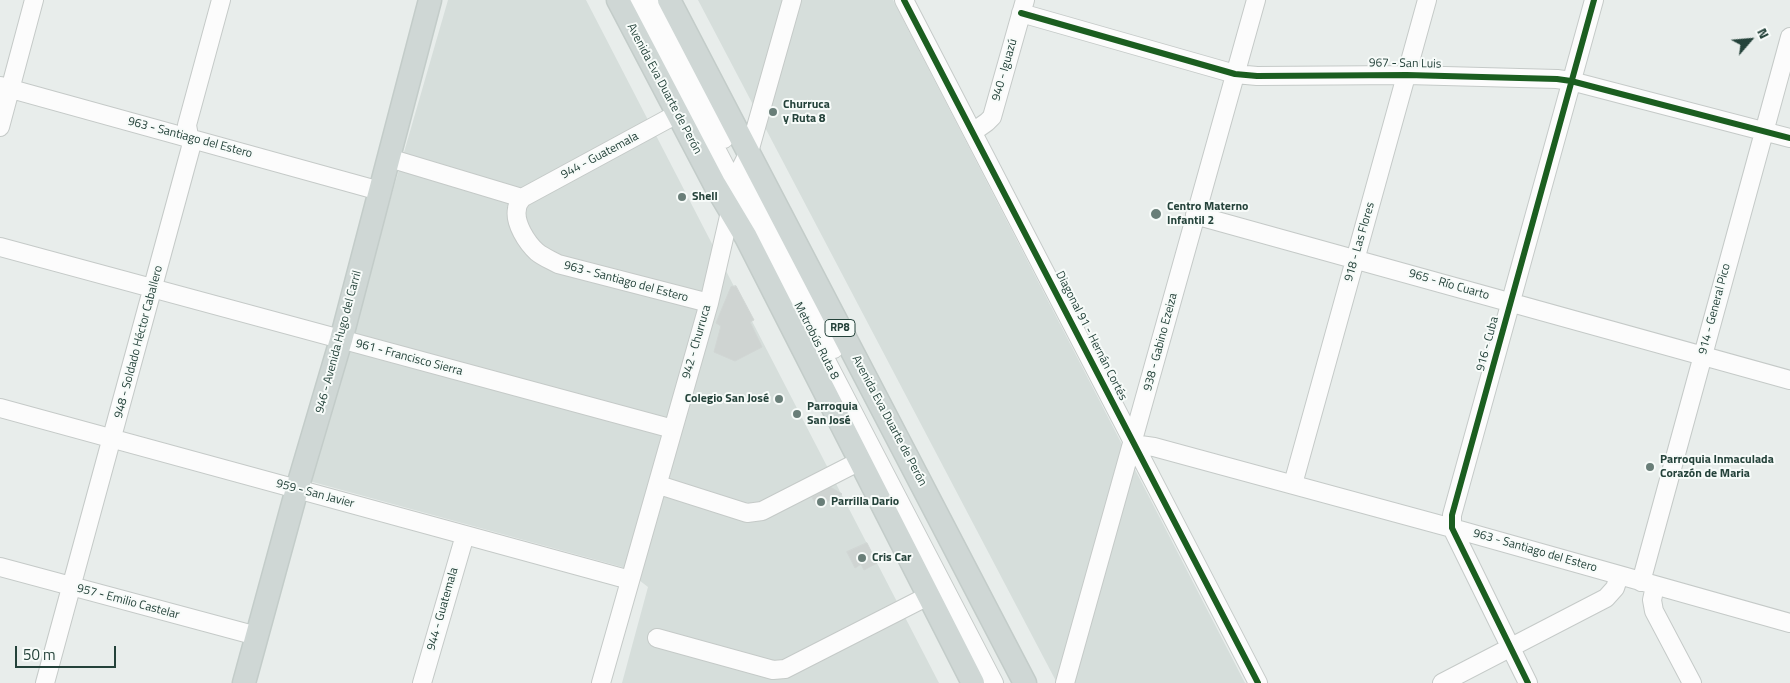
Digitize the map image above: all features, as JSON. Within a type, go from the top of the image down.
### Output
[{"type":"main road","name":"946 - Avenida Hugo del Carril","points":[[244,683],[297,490],[341,340],[430,0]]},
{"type":"main road","name":"Avenida Eva Duarte de Perón","points":[[618,0],[677,114],[746,237],[973,683]]},
{"type":"main road","name":"Avenida Eva Duarte de Perón","points":[[669,0],[741,169],[932,504],[1025,683]]},
{"type":"street","points":[[0,127],[5,87],[34,0]]},
{"type":"street","name":"948 - Soldado Héctor Caballero","points":[[45,683],[191,148],[187,125],[221,0]]},
{"type":"street","name":"Metrobús Ruta 8","points":[[636,0],[741,169],[994,683]]},
{"type":"street","name":"Metrobús Ruta 8","points":[[650,0],[741,169],[1007,683]]},
{"type":"street","name":"942 - Churruca","points":[[601,683],[659,484],[708,303],[741,169],[792,0]]},
{"type":"street","name":"Diagonal 91 - Hernán Cortés","points":[[904,0],[1258,683]]},
{"type":"street","name":"938 - Gabino Ezeiza","points":[[1065,683],[1256,0]]},
{"type":"street","name":"918 - Las Flores","points":[[1293,484],[1427,0]]},
{"type":"street","name":"916 - Cuba","points":[[1452,528],[1452,515],[1594,0]]},
{"type":"street","name":"940 - Iguazú","points":[[973,132],[992,117],[1023,6]]},
{"type":"street","name":"967 - San Luis","points":[[1023,6],[1235,74],[1257,76],[1407,75],[1557,78],[1790,138]]},
{"type":"street","name":"914 - General Pico","points":[[1692,683],[1654,611],[1648,584],[1702,356],[1790,37]]},
{"type":"street","name":"963 - Santiago del Estero","points":[[5,87],[380,191]]},
{"type":"street","name":"944 - Guatemala","points":[[522,198],[677,114]]},
{"type":"street","points":[[389,158],[522,198]]},
{"type":"street","name":"963 - Santiago del Estero","points":[[522,198],[516,209],[518,221],[525,237],[536,251],[558,264],[708,303]]},
{"type":"street","name":"965 - Río Cuarto","points":[[1195,215],[1790,380]]},
{"type":"street","name":"961 - Francisco Sierra","points":[[0,247],[153,290],[673,429]]},
{"type":"street","name":"959 - San Javier","points":[[0,408],[630,580]]},
{"type":"street","name":"963 - Santiago del Estero","points":[[1133,444],[1154,447],[1293,484],[1790,623]]},
{"type":"street","points":[[659,484],[747,513],[754,513],[762,511],[860,461]]},
{"type":"street","points":[[932,504],[973,602],[1012,683]]},
{"type":"street","points":[[1452,528],[1528,683]]},
{"type":"street","name":"944 - Guatemala","points":[[422,683],[465,535]]},
{"type":"street","name":"957 - Emilio Castelar","points":[[0,567],[257,636]]},
{"type":"street","points":[[1442,683],[1606,598],[1615,588],[1619,576]]},
{"type":"street","points":[[657,638],[773,670],[785,670],[928,596]]},
{"type":"shaded area","points":[[448,0],[586,0],[939,683],[622,683],[648,587],[622,567],[309,481]]},
{"type":"shaded area","points":[[698,0],[893,0],[1245,683],[1057,683]]},
{"type":"building","points":[[736,286],[754,320],[750,322],[762,347],[735,361],[714,352],[721,326],[716,323],[731,287]]},
{"type":"building","name":"Parrilla Dario","points":[[830,487],[842,494],[817,507],[812,497]]},
{"type":"building","name":"Cris Car","points":[[867,543],[877,563],[864,570],[861,564],[855,568],[847,552]]},
{"type":"cycle path","points":[[904,0],[1258,683]]},
{"type":"cycle path","points":[[1528,683],[1452,528],[1452,515],[1594,0]]},
{"type":"cycle path","points":[[1021,13],[1235,74],[1257,76],[1407,75],[1557,79],[1790,138]]},
{"type":"place","name":"Churruca y Ruta 8","points":[[773,112]]},
{"type":"place","name":"Shell","points":[[682,197]]},
{"type":"place","name":"Centro Materno Infantil 2","points":[[1156,214]]},
{"type":"place","name":"Colegio San José","points":[[779,399]]},
{"type":"place","name":"Parroquia San José","points":[[797,414]]},
{"type":"place","name":"Parroquia Inmaculada Corazón de Maria","points":[[1650,467]]},
{"type":"place","name":"Parrilla Dario","points":[[821,502]]},
{"type":"place","name":"Cris Car","points":[[862,558]]}]
